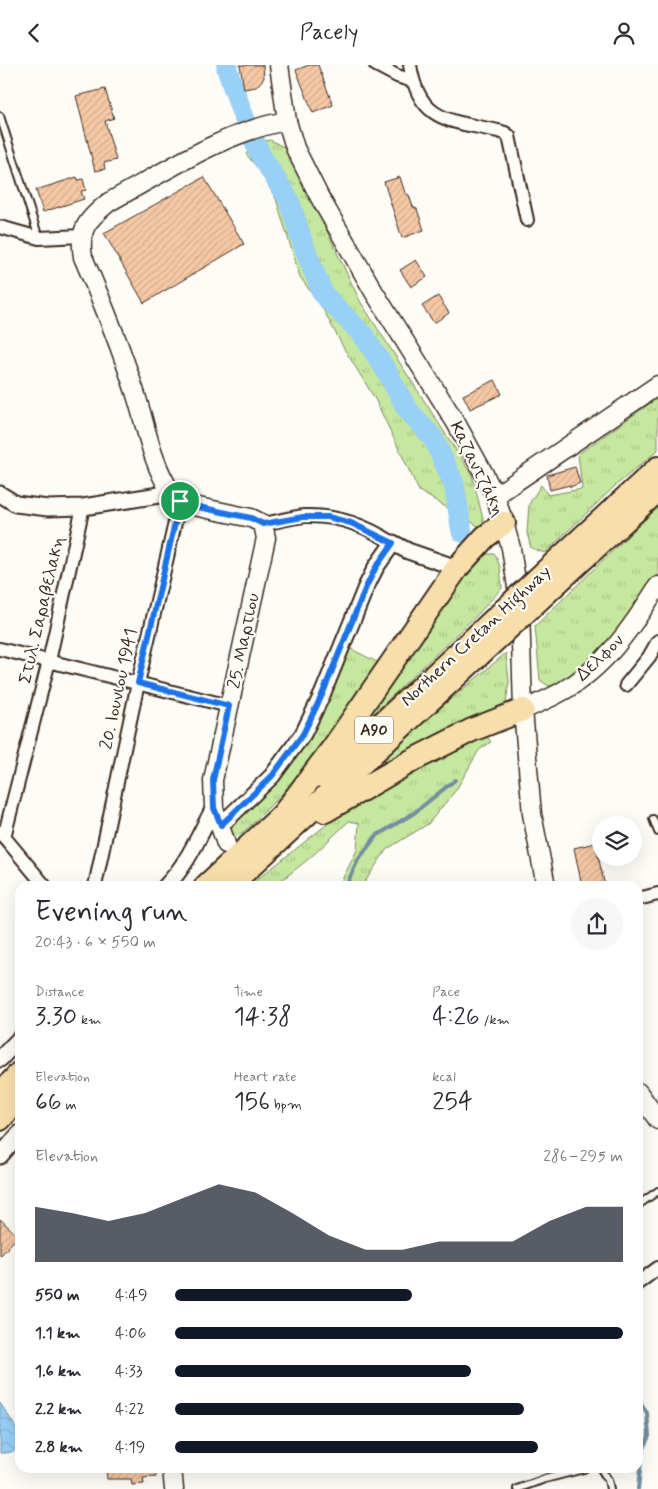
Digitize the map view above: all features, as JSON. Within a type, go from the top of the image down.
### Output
[{"type":"highway","name":"Northern Cretan Highway","points":[[235,881],[288,822],[553,576],[658,468]]},
{"type":"highway","name":"Northern Cretan Highway","points":[[553,576],[658,490]]},
{"type":"highway","points":[[288,822],[338,740],[457,569],[485,537],[504,523]]},
{"type":"highway","points":[[288,822],[336,805],[413,759],[472,730],[523,710]]},
{"type":"highway","name":"Northern Cretan Highway","points":[[212,881],[288,822]]},
{"type":"highway","points":[[0,1094],[15,1078]]},
{"type":"highway","points":[[0,1119],[15,1102]]},
{"type":"main road","name":"Καζαντζάκη","points":[[279,65],[287,121],[295,148],[318,196],[374,292],[456,423],[495,496],[504,523],[514,562],[520,607],[523,710],[532,814],[545,881]]},
{"type":"main road","points":[[263,524],[251,518],[189,505],[176,497],[150,445],[136,394],[116,335],[83,257],[81,244],[84,228],[95,213],[109,202],[216,145],[263,125],[287,121]]},
{"type":"main road","points":[[495,496],[658,385]]},
{"type":"main road","name":"25. Μαρτιου","points":[[226,844],[214,808],[213,780],[266,538],[263,524]]},
{"type":"main road","name":"Δελφον","points":[[523,710],[562,692],[589,673],[622,640],[658,586]]},
{"type":"main road","points":[[643,1099],[658,1120]]},
{"type":"main road","points":[[172,1473],[174,1489]]},
{"type":"street","points":[[376,65],[397,76],[413,81]]},
{"type":"street","points":[[410,65],[413,81],[427,108],[434,114],[444,119],[498,131],[509,136],[527,220]]},
{"type":"street","points":[[0,227],[39,238],[82,236]]},
{"type":"street","points":[[0,496],[16,504],[48,509],[176,497]]},
{"type":"street","name":"20. Ιουνιου 1941","points":[[96,881],[176,497]]},
{"type":"street","name":"Στυλ. Σαραβελακη","points":[[2,835],[49,661],[84,507]]},
{"type":"street","points":[[263,524],[303,517],[328,517],[351,523],[408,551],[457,569]]},
{"type":"street","points":[[221,825],[272,776],[303,734],[322,695],[366,587],[376,567],[393,543]]},
{"type":"street","points":[[626,685],[649,657],[658,641]]},
{"type":"street","points":[[0,649],[229,706]]},
{"type":"street","points":[[171,881],[190,856],[198,836],[214,808]]},
{"type":"street","points":[[2,835],[41,881]]},
{"type":"street","points":[[643,898],[658,894]]},
{"type":"street","points":[[0,1059],[15,1043]]},
{"type":"street","points":[[0,1156],[15,1139]]},
{"type":"street","points":[[643,1279],[658,1268]]},
{"type":"lane","points":[[0,116],[39,238]]},
{"type":"lane","points":[[653,819],[658,832]]},
{"type":"lane","points":[[643,1202],[658,1191]]},
{"type":"lane","points":[[517,1489],[569,1473]]},
{"type":"lane","points":[[603,1473],[608,1479],[610,1489]]},
{"type":"green space","points":[[270,140],[288,149],[360,301],[472,475],[484,523],[483,529],[419,491],[374,397],[343,347],[323,309],[300,277],[276,199],[259,170],[246,154],[258,142]]},
{"type":"green space","points":[[658,398],[658,450],[615,486],[545,553],[531,548],[527,533],[529,504],[541,485],[548,495],[582,489],[578,454]]},
{"type":"green space","points":[[658,507],[658,578],[623,629],[584,667],[562,683],[548,686],[540,680],[535,626]]},
{"type":"green space","points":[[484,554],[495,554],[500,567],[502,588],[479,613],[350,736],[465,571]]},
{"type":"green space","points":[[349,648],[385,666],[329,742],[245,831],[233,838],[230,823],[294,761],[328,698]]},
{"type":"green space","points":[[506,653],[509,681],[506,704],[358,782],[409,734]]},
{"type":"green space","points":[[485,734],[491,742],[479,750],[456,790],[428,824],[387,849],[365,881],[342,881],[357,850],[359,823],[349,821],[311,857],[282,880],[255,881],[374,787]]},
{"type":"water","points":[[0,1403],[15,1426],[15,1450],[0,1453]]},
{"type":"building","points":[[240,65],[263,65],[264,78],[256,87],[244,89]]},
{"type":"building","points":[[309,65],[318,65],[333,105],[313,113],[296,70]]},
{"type":"building","points":[[105,89],[114,118],[105,121],[116,160],[104,163],[105,169],[95,171],[76,96]]},
{"type":"building","points":[[77,177],[78,180],[83,179],[86,190],[81,191],[84,199],[43,212],[36,190]]},
{"type":"building","points":[[204,177],[244,244],[144,303],[104,233]]},
{"type":"building","points":[[400,177],[405,193],[409,195],[413,207],[417,209],[424,230],[402,238],[384,182]]},
{"type":"building","points":[[416,260],[427,277],[411,287],[400,270]]},
{"type":"building","points":[[438,296],[449,313],[434,323],[422,306]]},
{"type":"building","points":[[495,380],[502,394],[470,409],[463,395]]},
{"type":"building","points":[[575,467],[580,483],[570,487],[570,485],[550,490],[547,475]]},
{"type":"building","points":[[592,844],[592,866],[600,866],[604,881],[581,881],[574,848]]},
{"type":"building","points":[[0,1219],[15,1233],[15,1239],[0,1256]]},
{"type":"building","points":[[106,1473],[156,1473],[156,1477],[143,1478],[144,1484],[132,1485],[131,1479],[107,1479]]},
{"type":"waterway","points":[[227,65],[241,110],[260,154],[289,200],[303,244],[323,294],[363,335],[386,370],[407,409],[433,438],[454,484],[462,532]]},
{"type":"waterway","points":[[348,881],[358,860],[376,836],[414,813],[455,780]]},
{"type":"waterway","points":[[643,1406],[647,1413],[649,1436],[643,1449]]},
{"type":"waterway","points":[[638,1489],[640,1473]]},
{"type":"route","points":[[180,501],[189,505],[251,518],[263,524],[303,517],[328,517],[351,523],[393,543],[376,567],[366,587],[322,695],[303,734],[272,776],[221,825],[214,808],[213,780],[229,706],[138,683],[180,501]]}]
